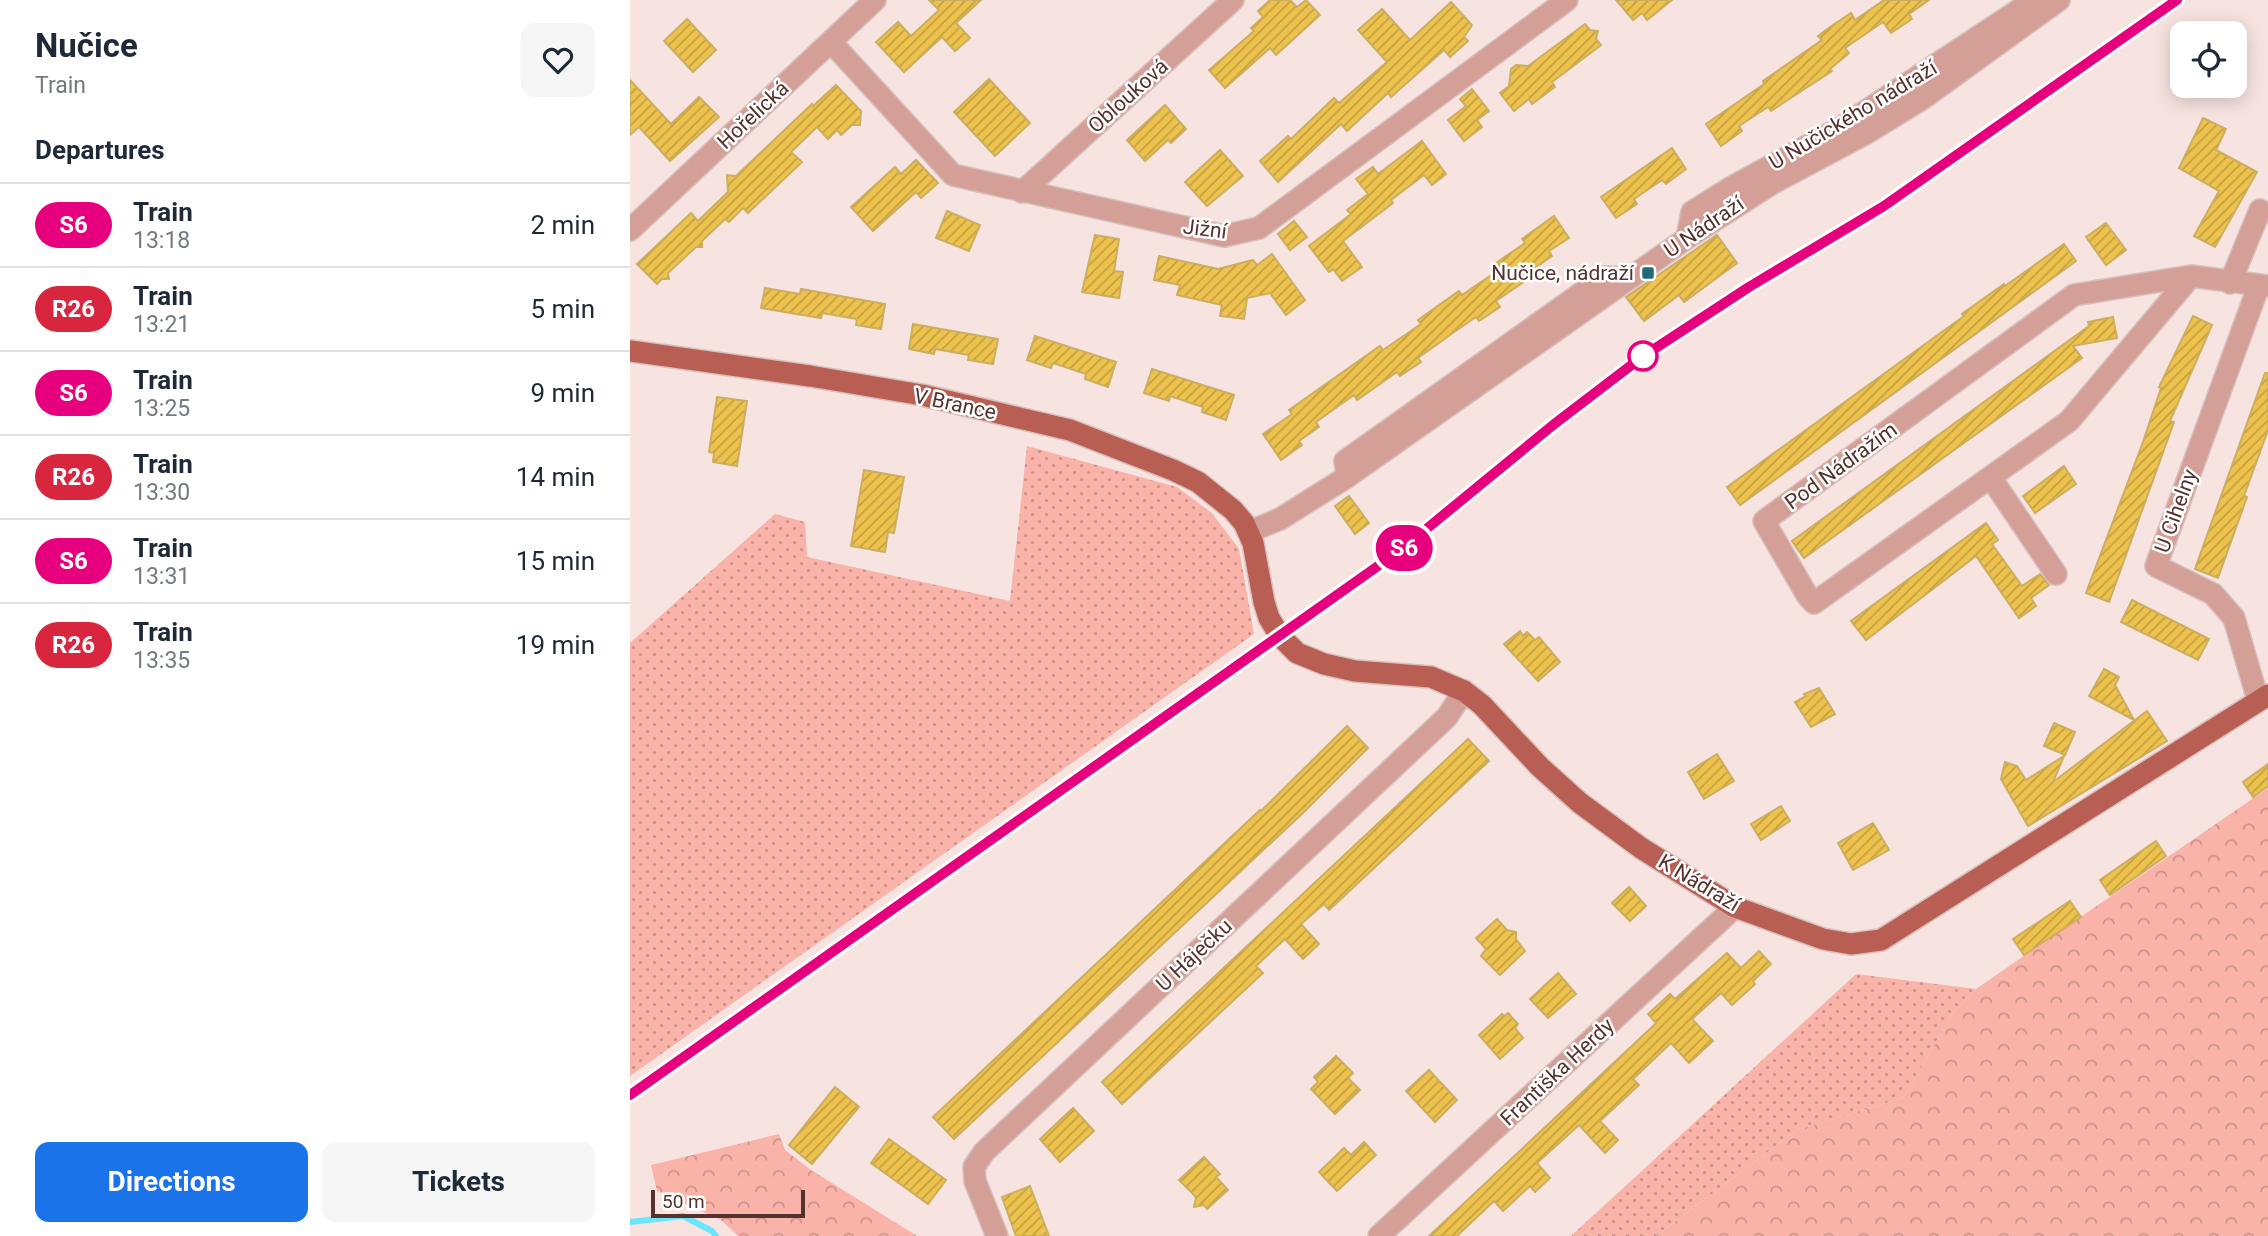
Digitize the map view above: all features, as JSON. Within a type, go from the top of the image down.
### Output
[{"type":"main road","name":"V Brance","points":[[630,351],[810,376],[922,396],[1070,429],[1198,482],[1233,510],[1249,532]]},
{"type":"main road","name":"K Nádraží","points":[[1249,532],[1269,618],[1280,636],[1297,653],[1324,664],[1355,671],[1431,677],[1464,691],[1482,705],[1541,767],[1580,803],[1641,848],[1735,908],[1823,939],[1851,944],[1881,940],[2263,698]]},
{"type":"street","name":"Hořelická","points":[[630,230],[875,0]]},
{"type":"street","name":"Oblouková","points":[[1022,192],[1233,0]]},
{"type":"street","name":"Jižní","points":[[831,42],[953,174],[1022,192],[1224,236],[1259,228],[1567,0]]},
{"type":"street","name":"U Nučického nádraží","points":[[1686,238],[1692,212],[1840,128],[2034,0]]},
{"type":"street","name":"U Nádraží","points":[[1249,532],[1280,519],[1347,477],[1686,238],[1773,183],[1865,134],[1922,99],[2059,0]]},
{"type":"street","points":[[2230,283],[2260,210]]},
{"type":"street","name":"Pod Nádražím","points":[[2191,276],[2069,421],[1814,603],[1807,595],[1765,521],[2074,295],[2191,276],[2263,286]]},
{"type":"street","name":"U Cihelny","points":[[2263,286],[2156,566],[2213,594],[2234,618],[2263,698]]},
{"type":"street","points":[[1992,478],[2056,574]]},
{"type":"street","name":"U Háječku","points":[[997,1236],[975,1181],[974,1167],[984,1152],[1447,717],[1464,691]]},
{"type":"street","name":"Františka Herdy","points":[[1379,1236],[1735,908]]},
{"type":"green space","points":[[1027,446],[1177,487],[1212,513],[1239,549],[1254,634],[630,1076],[630,643],[775,514],[805,522],[807,557],[1010,601]]},
{"type":"green space","points":[[2268,788],[2268,1236],[1656,1236],[1797,1130],[1903,1098],[1953,1013],[1976,989]]},
{"type":"green space","points":[[1856,974],[1976,989],[1953,1013],[1903,1098],[1797,1130],[1656,1236],[1571,1236]]},
{"type":"green space","points":[[779,1134],[785,1150],[811,1170],[917,1236],[738,1236],[721,1220],[657,1191],[651,1165]]},
{"type":"building","points":[[929,0],[981,0],[956,23],[970,38],[955,51],[942,37],[904,72],[876,42],[898,22],[911,36],[939,10]]},
{"type":"building","points":[[1270,0],[1290,0],[1297,7],[1306,0],[1320,15],[1276,55],[1270,48],[1225,88],[1209,70],[1254,31],[1251,28],[1263,17],[1258,11]]},
{"type":"building","points":[[1616,0],[1672,0],[1647,20],[1642,13],[1633,20]]},
{"type":"building","points":[[1884,0],[1929,0],[1909,14],[1912,19],[1891,33],[1883,22],[1845,48],[1849,53],[1830,69],[1832,71],[1771,111],[1768,107],[1739,126],[1742,131],[1721,146],[1706,124],[1822,40],[1818,36],[1830,27],[1851,13],[1855,20]]},
{"type":"building","points":[[1451,2],[1472,25],[1464,37],[1468,41],[1450,57],[1444,50],[1391,97],[1388,93],[1347,131],[1341,124],[1278,182],[1260,161],[1288,136],[1291,139],[1334,98],[1339,103],[1387,62],[1358,30],[1382,9],[1410,40]]},
{"type":"building","points":[[687,19],[716,50],[693,72],[664,41]]},
{"type":"building","points":[[1585,24],[1590,30],[1598,31],[1596,39],[1601,45],[1552,82],[1555,87],[1532,104],[1529,99],[1514,111],[1500,93],[1509,86],[1511,69],[1516,65],[1528,66]]},
{"type":"building","points":[[989,79],[1030,123],[995,156],[954,112]]},
{"type":"building","points":[[630,80],[671,124],[699,97],[719,117],[670,161],[639,127],[630,135]]},
{"type":"building","points":[[836,85],[861,111],[860,125],[852,125],[841,135],[837,130],[828,139],[817,127],[791,152],[802,162],[748,213],[743,208],[729,222],[725,219],[702,241],[702,247],[696,247],[668,273],[669,279],[662,279],[657,284],[637,264],[691,213],[698,221],[728,192],[727,175],[736,176],[812,104],[813,106]]},
{"type":"building","points":[[1472,89],[1489,111],[1477,120],[1482,127],[1464,141],[1448,120],[1466,106],[1460,99]]},
{"type":"building","points":[[1165,105],[1186,129],[1171,143],[1168,140],[1145,161],[1127,140]]},
{"type":"building","points":[[2203,118],[2226,129],[2216,150],[2257,172],[2215,247],[2194,236],[2219,191],[2179,168]]},
{"type":"building","points":[[1422,141],[1446,174],[1432,185],[1424,175],[1391,200],[1393,203],[1343,241],[1362,267],[1342,281],[1333,269],[1329,272],[1309,246],[1351,214],[1347,210],[1368,194],[1356,179],[1373,167],[1378,174]]},
{"type":"building","points":[[1672,148],[1686,169],[1666,184],[1662,180],[1634,199],[1637,204],[1616,218],[1601,197]]},
{"type":"building","points":[[1220,150],[1243,176],[1207,206],[1185,182]]},
{"type":"building","points":[[916,160],[938,183],[921,198],[916,192],[873,231],[851,207],[895,167],[901,174]]},
{"type":"building","points":[[947,211],[980,225],[969,251],[936,238]]},
{"type":"building","points":[[1554,216],[1569,238],[1549,251],[1552,256],[1532,270],[1535,274],[1496,301],[1500,307],[1479,321],[1476,317],[1457,330],[1418,358],[1421,362],[1400,376],[1397,372],[1357,400],[1354,395],[1316,422],[1319,427],[1299,441],[1302,445],[1281,460],[1263,434],[1292,414],[1289,410],[1380,346],[1383,350],[1421,324],[1418,320],[1459,291],[1462,295],[1500,269],[1496,263],[1525,243],[1522,239]]},
{"type":"building","points":[[1294,221],[1307,237],[1290,250],[1278,234]]},
{"type":"building","points":[[2106,223],[2126,250],[2106,265],[2086,237]]},
{"type":"building","points":[[1095,235],[1119,239],[1114,271],[1123,272],[1119,298],[1082,292]]},
{"type":"building","points":[[1717,235],[1737,263],[1684,302],[1679,295],[1644,321],[1626,297]]},
{"type":"building","points":[[2064,244],[2076,261],[1740,505],[1727,487],[1964,316],[1962,314]]},
{"type":"building","points":[[1272,254],[1305,300],[1286,315],[1270,293],[1247,298],[1244,319],[1220,316],[1222,305],[1177,295],[1180,285],[1154,280],[1159,256],[1218,269],[1253,260],[1257,265]]},
{"type":"building","points":[[765,288],[800,294],[801,289],[885,304],[881,329],[856,325],[857,319],[822,313],[821,318],[761,308]]},
{"type":"building","points":[[2193,316],[2212,325],[2170,421],[2174,422],[2109,602],[2086,593],[2143,442],[2161,388],[2159,387]]},
{"type":"building","points":[[2113,317],[2117,338],[2073,346],[2082,358],[1804,558],[1792,541],[2089,326],[2088,322]]},
{"type":"building","points":[[913,324],[998,339],[993,364],[968,360],[969,355],[935,349],[934,354],[909,349]]},
{"type":"building","points":[[1035,336],[1116,362],[1108,387],[1085,379],[1086,374],[1053,363],[1051,368],[1027,360]]},
{"type":"building","points":[[1152,369],[1234,395],[1226,420],[1202,412],[1203,407],[1170,396],[1169,401],[1144,393]]},
{"type":"building","points":[[2265,373],[2268,373],[2268,430],[2218,578],[2195,569]]},
{"type":"building","points":[[717,397],[747,401],[737,466],[713,462],[714,453],[709,452]]},
{"type":"building","points":[[2064,466],[2076,484],[2035,513],[2023,496]]},
{"type":"building","points":[[864,470],[904,477],[894,533],[888,532],[885,552],[851,546]]},
{"type":"building","points":[[1349,496],[1369,523],[1355,534],[1335,506]]},
{"type":"building","points":[[1986,523],[1998,540],[1992,544],[2022,586],[2040,574],[2049,585],[2031,598],[2036,606],[2019,618],[1976,556],[1866,640],[1851,621]]},
{"type":"building","points":[[2132,600],[2209,639],[2198,660],[2121,622]]},
{"type":"building","points":[[1520,631],[1523,636],[1527,632],[1535,640],[1539,637],[1560,662],[1538,681],[1504,644]]},
{"type":"building","points":[[2104,669],[2119,677],[2115,685],[2134,720],[2089,696]]},
{"type":"building","points":[[1819,688],[1835,714],[1811,727],[1795,702],[1806,696],[1804,694]]},
{"type":"building","points":[[2147,711],[2167,741],[2028,826],[2001,779],[2005,762],[2017,766],[2026,780],[2064,756],[2053,782]]},
{"type":"building","points":[[2054,723],[2075,732],[2065,755],[2044,746]]},
{"type":"building","points":[[1347,726],[1368,748],[1303,813],[954,1139],[933,1117],[1261,811]]},
{"type":"building","points":[[1468,739],[1489,761],[1329,910],[1324,904],[1301,924],[1319,944],[1303,959],[1285,939],[1256,966],[1263,973],[1122,1104],[1102,1082]]},
{"type":"building","points":[[1717,754],[1734,781],[1704,799],[1688,772]]},
{"type":"building","points":[[2268,764],[2268,786],[2253,797],[2243,782]]},
{"type":"building","points":[[1781,806],[1790,821],[1761,840],[1751,824]]},
{"type":"building","points":[[1873,823],[1889,850],[1853,870],[1838,843]]},
{"type":"building","points":[[2156,841],[2166,856],[2110,895],[2100,880]]},
{"type":"building","points":[[1629,887],[1646,906],[1630,921],[1612,903]]},
{"type":"building","points":[[2070,901],[2081,917],[2024,955],[2013,939]]},
{"type":"building","points":[[1497,919],[1507,930],[1516,932],[1516,939],[1525,951],[1500,975],[1481,956],[1486,949],[1476,938]]},
{"type":"building","points":[[1759,951],[1771,964],[1753,981],[1755,984],[1732,1005],[1721,993],[1692,1019],[1713,1041],[1689,1063],[1671,1043],[1633,1079],[1639,1085],[1600,1121],[1618,1140],[1605,1153],[1579,1125],[1537,1163],[1550,1178],[1535,1192],[1530,1186],[1503,1211],[1494,1201],[1457,1236],[1429,1236],[1656,1023],[1648,1014],[1670,994],[1675,999],[1727,953],[1741,968]]},
{"type":"building","points":[[1558,973],[1576,994],[1548,1018],[1530,999]]},
{"type":"building","points":[[1508,1013],[1518,1024],[1515,1028],[1523,1038],[1500,1059],[1479,1035],[1502,1014],[1504,1016]]},
{"type":"building","points":[[1336,1056],[1353,1073],[1348,1078],[1360,1090],[1335,1114],[1311,1089],[1318,1082],[1314,1077]]},
{"type":"building","points":[[1429,1070],[1457,1100],[1435,1122],[1406,1091]]},
{"type":"building","points":[[835,1087],[859,1107],[812,1164],[789,1145]]},
{"type":"building","points":[[1073,1108],[1094,1131],[1060,1162],[1040,1139]]},
{"type":"building","points":[[889,1139],[946,1180],[928,1204],[871,1163]]},
{"type":"building","points":[[1364,1142],[1376,1155],[1337,1191],[1319,1172],[1344,1148],[1351,1155]]},
{"type":"building","points":[[1204,1157],[1220,1174],[1216,1177],[1228,1190],[1207,1209],[1204,1205],[1194,1207],[1196,1197],[1179,1180]]},
{"type":"building","points":[[1030,1186],[1049,1236],[1016,1236],[1002,1197]]},
{"type":"waterway","points":[[630,1222],[683,1216],[712,1231],[716,1236]]},
{"type":"railway","points":[[630,1095],[1403,549],[1553,425],[1661,343],[1884,206],[2177,0]]},
{"type":"train","name":"S6","points":[[630,1095],[1402,549],[1553,425],[1642,357],[1696,320],[1919,183],[2177,0]]},
{"type":"place","name":"Nučice, nádraží","points":[[1648,273]]}]
